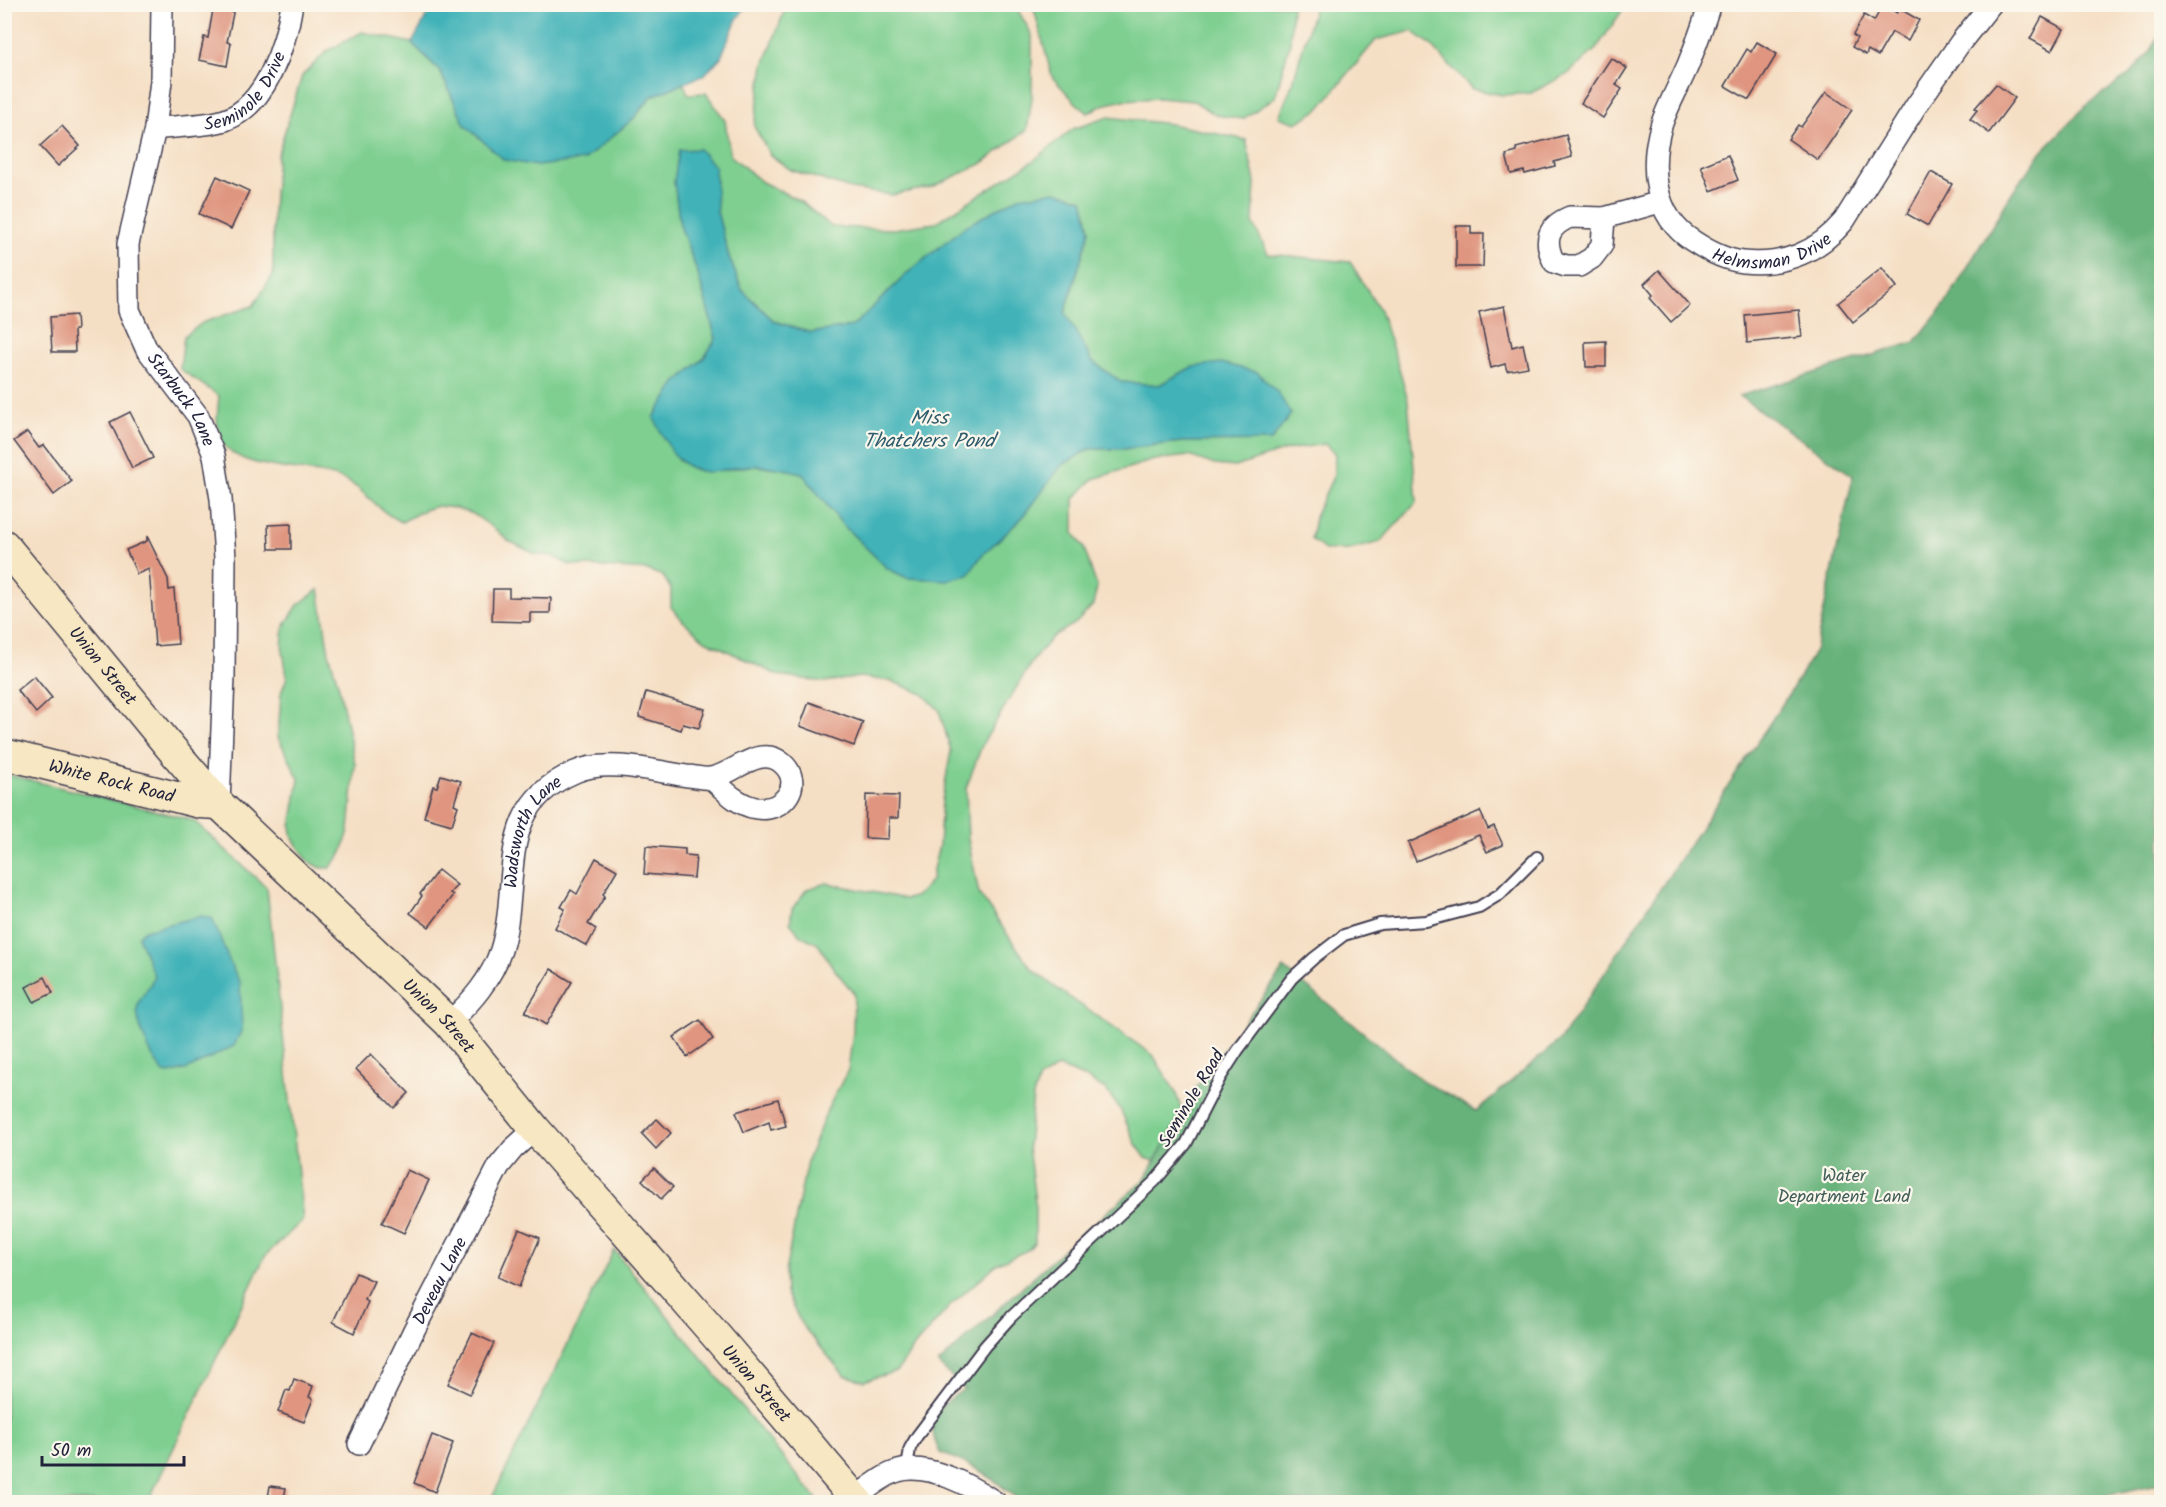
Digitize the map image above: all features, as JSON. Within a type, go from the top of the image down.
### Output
[{"type":"main road","name":"Union Street","points":[[4,545],[219,804],[449,1023],[535,1129],[856,1500]]},
{"type":"main road","name":"White Rock Road","points":[[4,754],[200,803],[219,804]]},
{"type":"street","name":"Starbuck Lane","points":[[162,4],[161,81],[155,129],[128,244],[129,310],[146,348],[198,416],[214,455],[221,499],[225,558],[219,804]]},
{"type":"street","name":"Seminole Drive","points":[[155,129],[224,120],[241,112],[255,98],[271,73],[286,31],[292,4]]},
{"type":"street","name":"Helmsman Drive","points":[[1710,4],[1688,65],[1662,122],[1656,151],[1656,186],[1660,202],[1674,226],[1684,236],[1724,258],[1742,262],[1779,261],[1800,255],[1816,248],[1832,236],[1844,221],[1944,64],[1991,4]]},
{"type":"street","points":[[1604,218],[1660,202]]},
{"type":"street","name":"Wadsworth Lane","points":[[449,1023],[477,996],[500,952],[508,920],[517,831],[525,813],[538,796],[575,771],[597,766],[712,778]]},
{"type":"street","name":"Deveau Lane","points":[[359,1444],[414,1330],[499,1166],[513,1149],[535,1129]]},
{"type":"street","points":[[856,1500],[897,1471],[907,1469],[925,1470],[952,1479],[995,1503]]},
{"type":"lane","name":"Seminole Road","points":[[907,1469],[910,1448],[917,1436],[985,1346],[1011,1317],[1155,1181],[1186,1144],[1220,1078],[1292,978],[1344,935],[1380,924],[1426,921],[1479,907],[1500,894],[1537,856]]},
{"type":"green space","points":[[787,4],[1015,5],[1032,35],[1032,98],[1027,130],[981,164],[932,187],[892,195],[851,189],[791,170],[770,155],[754,126],[764,65]]},
{"type":"green space","points":[[1315,4],[1626,5],[1596,49],[1568,74],[1531,93],[1503,95],[1472,89],[1430,44],[1412,31],[1376,40],[1318,110],[1296,123],[1279,117],[1293,82]]},
{"type":"green space","points":[[1033,5],[1292,5],[1290,43],[1275,97],[1243,119],[1216,115],[1194,101],[1158,98],[1124,100],[1103,105],[1088,113],[1052,77]]},
{"type":"green space","name":"Water Department Land","points":[[2161,31],[2161,1483],[2080,1502],[1021,1502],[983,1473],[940,1453],[933,1431],[936,1415],[946,1402],[964,1389],[938,1364],[1144,1180],[1195,1089],[1284,968],[1423,1081],[1476,1111],[1561,1039],[1793,688],[1815,651],[1853,476],[1739,396],[1915,342],[1946,303],[2013,191],[2042,151],[2086,106],[2130,74],[2150,52]]},
{"type":"green space","points":[[362,32],[412,43],[440,71],[465,125],[633,119],[652,96],[684,83],[688,94],[706,93],[725,120],[730,155],[762,182],[800,201],[832,227],[893,229],[935,223],[1033,161],[1073,129],[1108,117],[1171,124],[1246,140],[1255,182],[1253,223],[1268,254],[1350,262],[1380,310],[1408,401],[1417,502],[1380,542],[1349,550],[1325,550],[1311,539],[1316,513],[1334,475],[1335,454],[1325,444],[1286,450],[1235,467],[1215,465],[1189,456],[1154,460],[1093,479],[1074,499],[1074,533],[1084,548],[1097,587],[1093,605],[1076,623],[1052,637],[1031,663],[983,743],[966,788],[968,839],[979,894],[1031,968],[1153,1055],[1175,1091],[1183,1114],[1158,1162],[1146,1158],[1136,1144],[1120,1109],[1106,1090],[1086,1078],[1058,1067],[1039,1079],[1033,1096],[1028,1146],[1035,1201],[1035,1242],[1028,1250],[998,1263],[951,1305],[917,1343],[897,1371],[864,1381],[844,1375],[802,1325],[786,1293],[785,1272],[807,1161],[828,1108],[848,1070],[853,1032],[854,993],[834,969],[818,944],[800,935],[790,923],[792,909],[807,889],[827,883],[906,899],[922,891],[932,879],[939,846],[942,800],[951,751],[939,710],[923,694],[891,681],[860,677],[824,682],[777,675],[705,640],[671,607],[671,589],[663,576],[647,570],[570,565],[552,556],[535,554],[509,541],[473,514],[455,508],[437,506],[402,522],[387,514],[347,481],[315,472],[258,463],[228,450],[218,433],[219,396],[180,369],[184,336],[204,322],[253,306],[273,275],[273,209],[277,157],[302,76],[327,51]],"holes":[[[715,167],[717,212],[729,257],[742,290],[774,321],[811,333],[853,326],[910,271],[966,226],[1083,199],[1090,230],[1065,313],[1092,361],[1121,382],[1159,385],[1192,367],[1291,414],[1271,441],[1181,442],[1123,449],[1089,449],[1061,466],[1019,521],[982,555],[968,575],[888,569],[842,524],[802,473],[782,468],[750,466],[711,472],[695,470],[677,459],[676,383],[704,358],[716,339],[698,274],[680,225],[674,181]]]},
{"type":"green space","points":[[319,589],[329,653],[339,687],[355,764],[349,830],[342,853],[330,868],[321,868],[308,861],[293,839],[291,827],[299,779],[278,737],[281,693],[287,677],[282,645],[284,627],[298,605]]},
{"type":"green space","points":[[5,774],[193,820],[267,888],[303,1220],[265,1256],[148,1502],[5,1502]]},
{"type":"green space","points":[[614,1250],[819,1502],[490,1502]]},
{"type":"water","points":[[433,5],[747,5],[737,19],[721,57],[704,75],[652,96],[633,119],[584,160],[537,166],[504,160],[465,125],[440,71],[412,43]]},
{"type":"water","name":"Miss Thatchers Pond","points":[[699,149],[715,167],[717,212],[729,257],[742,290],[774,321],[811,333],[853,326],[910,271],[966,226],[1019,197],[1056,191],[1083,199],[1090,230],[1065,313],[1092,361],[1121,382],[1159,385],[1192,367],[1221,363],[1257,372],[1278,393],[1291,414],[1271,441],[1181,442],[1123,449],[1089,449],[1061,466],[1019,521],[982,555],[968,575],[947,580],[907,578],[888,569],[842,524],[802,473],[754,466],[710,472],[699,471],[681,461],[663,436],[654,417],[676,383],[704,358],[716,339],[698,274],[680,225],[674,181],[679,150]]},
{"type":"water","points":[[202,916],[212,918],[240,983],[242,1029],[234,1046],[188,1069],[169,1074],[164,1073],[148,1048],[138,1016],[140,1000],[154,976],[138,936],[145,930]]},
{"type":"building","points":[[214,4],[235,4],[227,42],[231,43],[227,66],[199,60],[204,37],[208,38]]},
{"type":"building","points":[[1883,5],[1897,13],[1900,9],[1919,20],[1908,41],[1892,32],[1878,56],[1868,50],[1866,55],[1852,47],[1857,38],[1853,35],[1864,15],[1874,21]]},
{"type":"building","points":[[2042,17],[2064,29],[2052,51],[2030,39]]},
{"type":"building","points":[[1757,42],[1777,54],[1749,100],[1725,86],[1747,49],[1751,52]]},
{"type":"building","points":[[1611,58],[1627,68],[1616,85],[1622,89],[1603,118],[1581,103]]},
{"type":"building","points":[[1996,84],[2015,98],[1989,133],[1970,119],[1977,110],[1975,108]]},
{"type":"building","points":[[1826,92],[1852,110],[1818,160],[1788,139],[1798,125],[1801,127]]},
{"type":"building","points":[[62,126],[80,146],[58,166],[40,146]]},
{"type":"building","points":[[1566,135],[1572,157],[1554,162],[1555,166],[1525,174],[1524,171],[1511,174],[1506,155],[1517,152],[1516,148]]},
{"type":"building","points":[[1728,155],[1738,180],[1711,191],[1701,166]]},
{"type":"building","points":[[1931,172],[1952,184],[1928,226],[1907,214]]},
{"type":"building","points":[[217,176],[249,191],[231,229],[199,214]]},
{"type":"building","points":[[1456,226],[1471,226],[1471,234],[1484,234],[1483,267],[1456,267]]},
{"type":"building","points":[[1882,268],[1897,287],[1853,322],[1838,303]]},
{"type":"building","points":[[1659,270],[1690,305],[1671,322],[1650,298],[1653,295],[1644,284]]},
{"type":"building","points":[[1504,306],[1512,347],[1523,344],[1528,367],[1507,371],[1505,364],[1491,368],[1479,312]]},
{"type":"building","points":[[1799,310],[1802,337],[1747,343],[1745,315]]},
{"type":"building","points":[[76,315],[75,352],[52,352],[50,317]]},
{"type":"building","points":[[1606,341],[1606,367],[1586,367],[1585,342]]},
{"type":"building","points":[[130,412],[153,458],[132,468],[110,422]]},
{"type":"building","points":[[27,432],[39,448],[44,445],[72,481],[54,495],[14,441]]},
{"type":"building","points":[[291,524],[291,549],[269,549],[268,525]]},
{"type":"building","points":[[147,536],[168,579],[169,590],[174,589],[178,644],[155,646],[149,569],[137,574],[126,550],[147,541]]},
{"type":"building","points":[[493,589],[509,589],[509,597],[551,598],[550,613],[530,613],[530,622],[492,621]]},
{"type":"building","points":[[34,676],[52,698],[36,713],[17,690]]},
{"type":"building","points":[[646,692],[705,709],[699,728],[683,724],[681,730],[639,717]]},
{"type":"building","points":[[809,702],[863,722],[854,746],[800,726]]},
{"type":"building","points":[[441,775],[461,781],[454,804],[458,806],[452,825],[424,817],[433,786],[437,787]]},
{"type":"building","points":[[866,795],[899,796],[898,818],[889,818],[888,839],[865,838]]},
{"type":"building","points":[[1480,811],[1488,829],[1494,826],[1503,845],[1487,852],[1479,835],[1416,861],[1408,843]]},
{"type":"building","points":[[646,846],[685,849],[685,855],[696,856],[694,878],[644,874]]},
{"type":"building","points":[[596,858],[617,870],[588,924],[596,929],[587,946],[555,928],[565,909],[561,907],[571,890],[577,894]]},
{"type":"building","points":[[438,870],[457,885],[450,893],[453,895],[429,927],[410,913],[422,896],[420,894]]},
{"type":"building","points":[[551,969],[572,982],[546,1025],[525,1012]]},
{"type":"building","points":[[45,977],[53,993],[34,1002],[26,987]]},
{"type":"building","points":[[700,1020],[713,1039],[687,1057],[674,1037]]},
{"type":"building","points":[[371,1054],[409,1093],[394,1108],[356,1069]]},
{"type":"building","points":[[778,1099],[786,1126],[771,1130],[769,1122],[744,1132],[736,1112]]},
{"type":"building","points":[[657,1119],[671,1133],[656,1149],[642,1134]]},
{"type":"building","points":[[654,1168],[673,1187],[661,1199],[642,1180]]},
{"type":"building","points":[[407,1170],[429,1180],[404,1233],[382,1223]]},
{"type":"building","points":[[519,1229],[540,1238],[519,1287],[498,1277]]},
{"type":"building","points":[[356,1273],[374,1281],[365,1300],[368,1302],[354,1333],[333,1322]]},
{"type":"building","points":[[472,1333],[494,1343],[470,1394],[448,1384]]},
{"type":"building","points":[[294,1379],[313,1386],[309,1397],[313,1399],[304,1422],[278,1412],[286,1390],[290,1391]]},
{"type":"building","points":[[432,1435],[453,1443],[435,1492],[414,1483]]},
{"type":"building","points":[[270,1486],[286,1488],[283,1503],[267,1503]]}]
